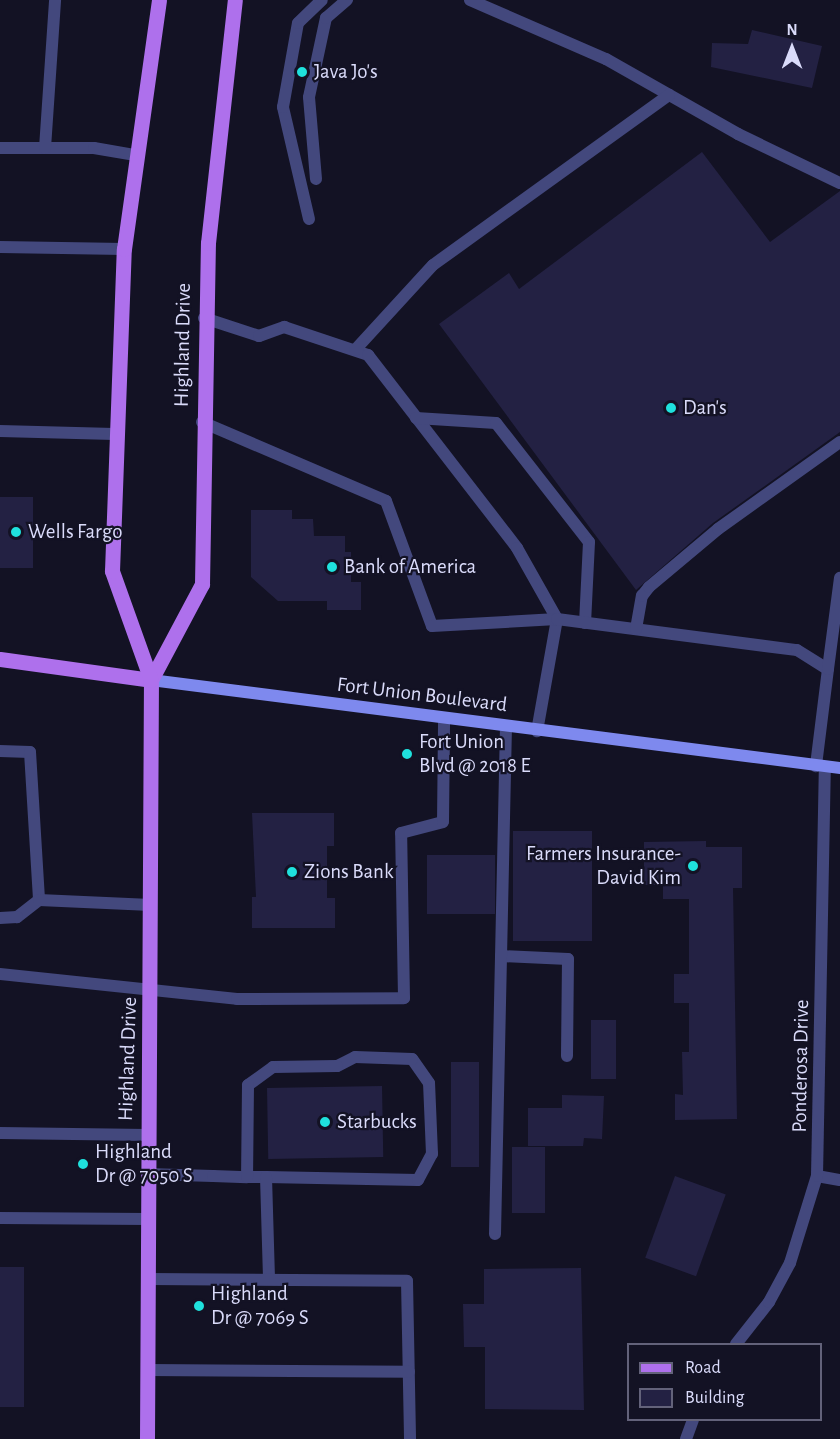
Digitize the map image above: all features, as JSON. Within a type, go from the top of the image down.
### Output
[{"type":"main road","name":"Highland Drive","points":[[147,1439],[151,680],[112,571],[114,434],[124,249],[135,155],[159,0]]},
{"type":"main road","name":"Highland Drive","points":[[151,680],[202,584],[204,318],[214,164],[235,0]]},
{"type":"main road","name":"Fort Union Boulevard","points":[[0,658],[444,719],[840,768]]},
{"type":"street","points":[[45,148],[55,0]]},
{"type":"street","points":[[309,219],[283,107],[298,23],[322,0]]},
{"type":"street","points":[[316,179],[309,96],[326,18],[347,0]]},
{"type":"street","points":[[470,0],[606,59],[669,95],[840,183]]},
{"type":"street","points":[[355,350],[433,265],[669,95]]},
{"type":"street","points":[[0,148],[94,148],[135,155]]},
{"type":"street","points":[[0,247],[124,249]]},
{"type":"street","points":[[204,318],[259,336],[284,327],[368,354],[517,548],[557,620],[537,731]]},
{"type":"street","points":[[416,418],[496,423],[589,542],[585,623]]},
{"type":"street","points":[[202,422],[386,501],[432,626],[557,620],[585,623],[796,650],[828,669]]},
{"type":"street","points":[[0,431],[114,434]]},
{"type":"street","points":[[636,629],[642,596],[649,586],[718,529],[840,442]]},
{"type":"street","name":"Ponderosa Drive","points":[[737,1343],[769,1302],[790,1263],[817,1176],[821,767],[828,669],[840,578]]},
{"type":"street","points":[[0,974],[151,987],[237,999],[404,998],[401,833],[442,822],[444,719]]},
{"type":"street","points":[[495,1234],[506,727]]},
{"type":"street","points":[[0,751],[30,752],[39,900]]},
{"type":"street","points":[[0,918],[17,917],[39,900],[151,905]]},
{"type":"street","points":[[501,956],[568,959],[567,1056]]},
{"type":"street","points":[[147,1174],[247,1177],[418,1180],[432,1154],[429,1083],[412,1059],[355,1057],[337,1066],[273,1067],[248,1085],[247,1177]]},
{"type":"street","points":[[0,1133],[147,1135]]},
{"type":"street","points":[[817,1176],[840,1180]]},
{"type":"street","points":[[266,1177],[269,1279]]},
{"type":"street","points":[[0,1218],[148,1219]]},
{"type":"street","points":[[148,1279],[406,1281],[410,1439]]},
{"type":"street","points":[[147,1370],[409,1372]]},
{"type":"street","points":[[686,1439],[692,1421]]},
{"type":"building","points":[[752,30],[822,46],[812,88],[711,67],[712,43],[748,44]]},
{"type":"building","name":"Dan's","points":[[702,152],[770,242],[840,191],[840,432],[713,523],[636,590],[439,324],[509,273],[519,289]]},
{"type":"building","name":"Wells Fargo","points":[[0,497],[33,497],[33,568],[0,568]]},
{"type":"building","points":[[251,510],[292,510],[292,519],[313,519],[314,536],[345,536],[345,552],[351,552],[351,582],[361,582],[361,610],[327,610],[327,601],[278,601],[251,577]]},
{"type":"building","name":"Zions Bank","points":[[252,813],[334,813],[334,846],[327,846],[327,898],[335,898],[335,928],[252,928],[252,897],[256,897]]},
{"type":"building","points":[[513,831],[592,831],[592,941],[513,941]]},
{"type":"building","points":[[706,841],[706,847],[742,847],[742,888],[733,888],[737,1119],[675,1120],[675,1094],[683,1095],[682,1052],[689,1052],[689,1003],[674,1003],[674,974],[689,974],[689,899],[663,899],[663,885],[644,885],[644,842]]},
{"type":"building","points":[[427,855],[495,855],[495,914],[427,914]]},
{"type":"building","points":[[591,1020],[616,1020],[616,1079],[591,1079]]},
{"type":"building","points":[[451,1062],[479,1062],[479,1167],[451,1167]]},
{"type":"building","name":"Starbucks","points":[[382,1086],[383,1157],[268,1159],[267,1088]]},
{"type":"building","points":[[562,1095],[604,1096],[602,1139],[584,1138],[583,1146],[528,1146],[528,1108],[562,1108]]},
{"type":"building","points":[[512,1147],[545,1147],[545,1213],[512,1213]]},
{"type":"building","points":[[675,1176],[726,1194],[696,1276],[645,1258]]},
{"type":"building","points":[[0,1267],[24,1267],[24,1407],[0,1407]]},
{"type":"building","points":[[581,1268],[584,1410],[485,1409],[485,1347],[464,1347],[463,1304],[484,1304],[484,1269]]},
{"type":"place","name":"Java Jo's","points":[[302,72]]},
{"type":"place","name":"Dan's","points":[[671,408]]},
{"type":"place","name":"Wells Fargo","points":[[16,532]]},
{"type":"place","name":"Bank of America","points":[[332,567]]},
{"type":"place","name":"Fort Union Blvd @ 2018 E","points":[[407,754]]},
{"type":"place","name":"Farmers Insurance- David Kim","points":[[693,866]]},
{"type":"place","name":"Zions Bank","points":[[292,872]]},
{"type":"place","name":"Starbucks","points":[[325,1122]]},
{"type":"place","name":"Highland Dr @ 7050 S","points":[[83,1164]]},
{"type":"place","name":"Highland Dr @ 7069 S","points":[[199,1306]]}]
